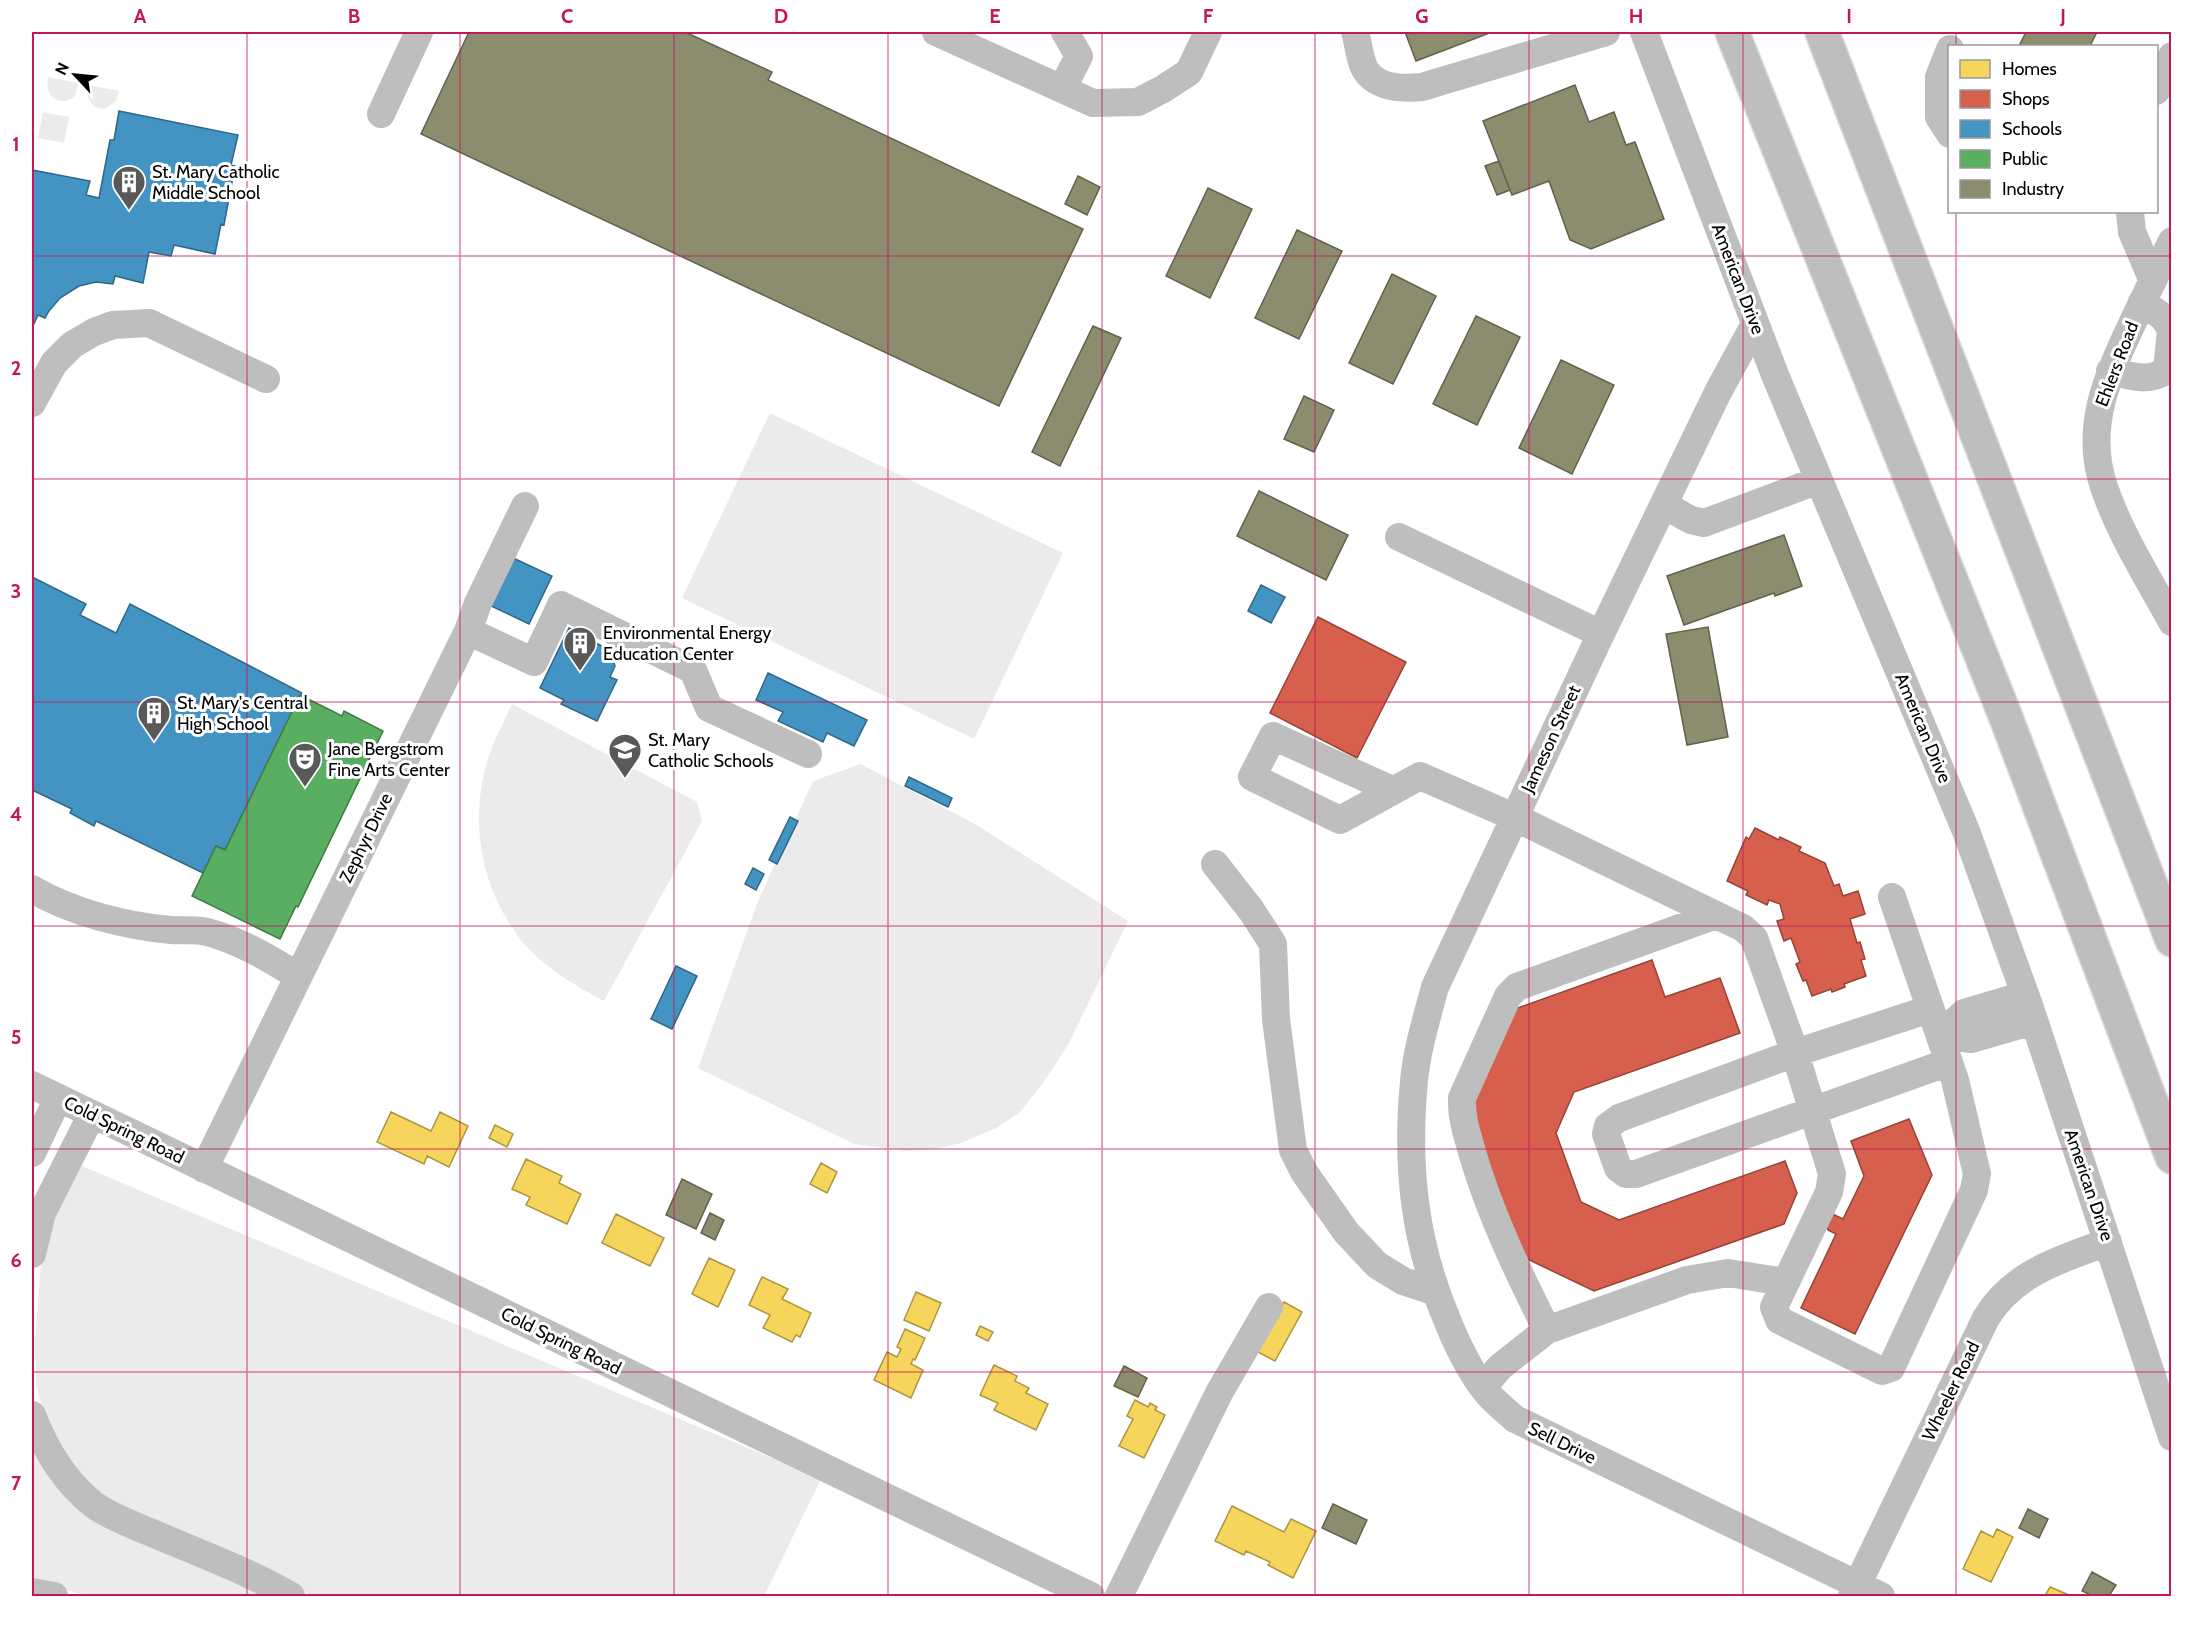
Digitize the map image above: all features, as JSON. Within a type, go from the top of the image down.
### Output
[{"type":"highway","points":[[1732,32],[2005,715],[2172,1157]]},
{"type":"highway","points":[[1822,32],[2172,940]]},
{"type":"street","points":[[381,114],[419,32]]},
{"type":"street","points":[[936,32],[1093,103],[1138,102],[1189,72],[1208,32]]},
{"type":"street","points":[[1062,89],[1079,56],[1065,32]]},
{"type":"street","points":[[1355,32],[1364,68],[1380,83],[1402,89],[1422,87],[1606,32]]},
{"type":"street","name":"American Drive","points":[[1644,32],[1755,324],[1966,831],[2029,1008],[2172,1437]]},
{"type":"street","points":[[1948,53],[1939,77],[1939,117],[1948,131]]},
{"type":"street","points":[[2158,89],[2172,56]]},
{"type":"street","points":[[2108,213],[2131,222],[2148,292],[2172,329],[2167,370],[2156,377],[2137,377],[2110,371]]},
{"type":"street","name":"Ehlers Road","points":[[2172,241],[2110,371],[2098,409],[2096,434],[2097,462],[2103,486],[2124,534],[2172,622]]},
{"type":"street","points":[[32,403],[54,363],[72,345],[94,332],[113,325],[149,323],[266,378]]},
{"type":"street","name":"Jameson Street","points":[[1412,1172],[1414,1079],[1435,987],[1601,634],[1718,392],[1755,324]]},
{"type":"street","points":[[1664,505],[1691,520],[1704,523],[1819,480]]},
{"type":"street","name":"Zephyr Drive","points":[[204,1169],[468,631],[478,603],[525,506]]},
{"type":"street","points":[[1399,537],[1601,634]]},
{"type":"street","points":[[468,631],[534,662],[561,605],[693,670],[709,708],[808,754]]},
{"type":"street","points":[[1392,790],[1420,776],[1514,817],[1743,928],[1754,938],[1795,1053],[1832,1174],[1829,1192],[1774,1307],[1779,1320],[1882,1371],[1891,1368],[1974,1190],[1977,1174],[1955,1080],[1893,897]]},
{"type":"street","points":[[1215,864],[1251,910],[1273,944],[1276,1019],[1293,1150],[1304,1172],[1346,1232],[1377,1264],[1403,1281],[1436,1292]]},
{"type":"street","points":[[32,889],[118,923],[206,932],[271,959],[298,976]]},
{"type":"street","points":[[1547,1330],[1512,1261],[1481,1181],[1461,1112],[1462,1098],[1508,996],[1517,987],[1716,915]]},
{"type":"street","points":[[1939,1035],[1812,1110],[1636,1174],[1626,1173],[1618,1168],[1606,1134],[1608,1126],[1619,1118],[1795,1053],[1939,1035],[1971,1039],[2029,1008]]},
{"type":"street","name":"Cold Spring Road","points":[[32,1084],[1086,1595]]},
{"type":"street","points":[[32,1153],[58,1098]]},
{"type":"street","points":[[32,1254],[42,1213],[93,1114]]},
{"type":"street","name":"Sell Drive","points":[[1412,1172],[1417,1221],[1427,1267],[1456,1342],[1483,1387],[1515,1419],[1863,1593]]},
{"type":"street","name":"Wheeler Road","points":[[1863,1593],[1996,1300],[2036,1271],[2062,1258],[2108,1242]]},
{"type":"street","points":[[1483,1387],[1500,1368],[1547,1330],[1687,1280],[1728,1273],[1785,1282]]},
{"type":"street","points":[[1119,1596],[1219,1392],[1269,1307]]},
{"type":"street","points":[[32,1415],[52,1457],[73,1486],[95,1505],[291,1596]]},
{"type":"street","points":[[32,1592],[54,1596]]},
{"type":"shaded area","points":[[48,77],[79,83],[74,97],[66,101],[53,98],[48,87]]},
{"type":"shaded area","points":[[89,85],[119,91],[116,101],[105,109],[94,107],[88,98]]},
{"type":"shaded area","points":[[43,112],[69,117],[64,143],[38,138]]},
{"type":"shaded area","points":[[770,413],[1063,553],[974,739],[682,598]]},
{"type":"shaded area","points":[[512,704],[697,802],[702,821],[604,1001],[553,970],[526,946],[499,906],[491,886],[481,846],[479,804],[489,755]]},
{"type":"shaded area","points":[[860,764],[975,824],[1128,921],[1068,1045],[1043,1083],[1019,1113],[996,1128],[961,1143],[936,1149],[905,1151],[854,1144],[698,1068],[758,901],[813,781]]},
{"type":"shaded area","points":[[75,1163],[821,1479],[764,1596],[312,1596],[254,1567],[110,1503],[73,1468],[42,1409],[36,1384],[35,1342],[42,1251]]},
{"type":"shaded area","points":[[32,1439],[44,1461],[269,1596],[90,1596],[32,1582]]},
{"type":"building: Homes","points":[[391,1112],[431,1131],[440,1112],[468,1126],[449,1167],[427,1156],[424,1164],[377,1142]]},
{"type":"building: Homes","points":[[495,1125],[513,1134],[507,1147],[489,1138]]},
{"type":"building: Homes","points":[[526,1159],[562,1176],[559,1183],[581,1194],[567,1224],[526,1205],[530,1197],[512,1189]]},
{"type":"building: Homes","points":[[821,1163],[837,1172],[827,1193],[810,1184]]},
{"type":"building: Homes","points":[[616,1214],[664,1238],[650,1266],[602,1243]]},
{"type":"building: Homes","points":[[709,1258],[735,1270],[718,1307],[692,1294]]},
{"type":"building: Homes","points":[[762,1277],[788,1289],[782,1299],[811,1313],[800,1337],[796,1335],[792,1342],[763,1328],[770,1315],[749,1305]]},
{"type":"building: Homes","points":[[916,1292],[941,1303],[929,1331],[904,1320]]},
{"type":"building: Homes","points":[[1284,1302],[1302,1312],[1275,1361],[1256,1351]]},
{"type":"building: Homes","points":[[980,1326],[993,1332],[988,1341],[976,1335]]},
{"type":"building: Homes","points":[[905,1329],[925,1338],[911,1364],[923,1370],[911,1398],[874,1380],[887,1352],[897,1357],[901,1349],[897,1347]]},
{"type":"building: Homes","points":[[994,1365],[1017,1376],[1015,1381],[1029,1388],[1026,1393],[1048,1404],[1036,1430],[994,1410],[998,1403],[980,1395]]},
{"type":"building: Homes","points":[[1135,1400],[1148,1407],[1150,1403],[1157,1407],[1155,1410],[1165,1415],[1144,1458],[1119,1446],[1133,1419],[1127,1416]]},
{"type":"building: Homes","points":[[1232,1506],[1284,1532],[1291,1519],[1316,1531],[1293,1578],[1268,1565],[1270,1562],[1246,1551],[1244,1555],[1215,1541]]},
{"type":"building: Homes","points":[[1997,1529],[2013,1537],[1991,1582],[1963,1569],[1981,1531],[1993,1537]]},
{"type":"building: Homes","points":[[2050,1587],[2069,1595],[2074,1596],[2045,1596]]},
{"type":"building: Shops","points":[[1318,617],[1406,662],[1357,758],[1270,713]]},
{"type":"building: Shops","points":[[1755,828],[1779,840],[1780,837],[1801,847],[1799,851],[1825,863],[1834,886],[1839,884],[1843,896],[1858,891],[1865,914],[1850,919],[1857,943],[1860,942],[1865,959],[1861,960],[1866,976],[1844,984],[1845,987],[1832,992],[1831,989],[1812,996],[1796,964],[1800,962],[1791,938],[1784,941],[1777,921],[1784,919],[1780,904],[1769,900],[1767,905],[1746,895],[1748,891],[1727,881],[1746,837],[1749,839]]},
{"type":"building: Shops","points":[[1652,960],[1665,997],[1720,978],[1740,1033],[1574,1092],[1556,1133],[1581,1202],[1619,1220],[1785,1161],[1797,1193],[1784,1224],[1594,1291],[1519,1255],[1465,1106],[1512,1010]]},
{"type":"building: Shops","points":[[1909,1119],[1932,1175],[1855,1334],[1801,1308],[1836,1234],[1828,1230],[1824,1219],[1828,1212],[1843,1219],[1864,1176],[1851,1141]]},
{"type":"building: Schools","name":"St. Mary Catholic Middle School","points":[[119,111],[238,135],[231,165],[235,166],[224,225],[221,224],[215,254],[174,245],[171,256],[149,252],[143,283],[115,276],[113,284],[96,282],[79,286],[60,298],[45,318],[38,315],[32,328],[32,170],[90,181],[86,195],[99,198],[110,140],[114,140]]},
{"type":"building: Schools","points":[[513,558],[552,576],[529,624],[489,605]]},
{"type":"building: Schools","name":"St. Mary's Central High School","points":[[32,577],[86,604],[80,615],[116,633],[130,604],[302,693],[225,850],[216,846],[203,873],[96,821],[94,826],[70,813],[72,809],[32,790]]},
{"type":"building: Schools","points":[[1261,585],[1285,597],[1271,623],[1248,611]]},
{"type":"building: Schools","name":"Environmental Energy Education Center","points":[[569,628],[609,650],[615,666],[610,677],[617,680],[597,721],[561,704],[564,700],[540,688]]},
{"type":"building: Schools","points":[[768,673],[867,720],[854,746],[827,733],[823,742],[778,721],[783,712],[756,700]]},
{"type":"building: Schools","points":[[909,777],[952,798],[948,807],[905,786]]},
{"type":"building: Schools","points":[[790,817],[798,821],[777,864],[769,860]]},
{"type":"building: Schools","points":[[753,868],[764,874],[756,890],[745,884]]},
{"type":"building: Schools","points":[[676,966],[697,976],[672,1029],[651,1019]]},
{"type":"building: Public","name":"Jane Bergstrom Fine Arts Center","points":[[300,695],[342,716],[344,711],[383,731],[298,907],[296,906],[280,939],[192,896],[216,846],[225,850]]},
{"type":"building: Industry","points":[[469,32],[685,32],[772,72],[768,80],[1083,229],[999,406],[421,134]]},
{"type":"building: Industry","points":[[1405,32],[1492,32],[1416,61]]},
{"type":"building: Industry","points":[[2026,32],[2097,32],[2090,45],[2020,45]]},
{"type":"building: Industry","points":[[1575,85],[1589,122],[1614,112],[1626,145],[1635,142],[1664,219],[1591,249],[1570,240],[1549,181],[1512,195],[1483,121]]},
{"type":"building: Industry","points":[[1499,161],[1510,190],[1497,195],[1485,166]]},
{"type":"building: Industry","points":[[1078,176],[1100,187],[1087,215],[1065,204]]},
{"type":"building: Industry","points":[[1208,188],[1252,209],[1210,298],[1166,276]]},
{"type":"building: Industry","points":[[1297,230],[1342,251],[1299,339],[1255,318]]},
{"type":"building: Industry","points":[[1392,274],[1436,296],[1393,384],[1349,363]]},
{"type":"building: Industry","points":[[1476,316],[1520,337],[1477,425],[1433,404]]},
{"type":"building: Industry","points":[[1093,326],[1121,338],[1060,466],[1032,452]]},
{"type":"building: Industry","points":[[1561,360],[1614,385],[1572,474],[1519,448]]},
{"type":"building: Industry","points":[[1304,396],[1334,410],[1314,452],[1284,439]]},
{"type":"building: Industry","points":[[1259,491],[1348,535],[1326,580],[1237,536]]},
{"type":"building: Industry","points":[[1784,535],[1802,586],[1775,596],[1774,593],[1684,625],[1667,576]]},
{"type":"building: Industry","points":[[1708,627],[1728,737],[1687,745],[1666,634]]},
{"type":"building: Industry","points":[[682,1179],[712,1194],[696,1229],[666,1215]]},
{"type":"building: Industry","points":[[710,1213],[724,1220],[715,1240],[701,1233]]},
{"type":"building: Industry","points":[[1124,1366],[1147,1378],[1138,1397],[1114,1386]]},
{"type":"building: Industry","points":[[1333,1504],[1367,1520],[1356,1544],[1322,1528]]},
{"type":"building: Industry","points":[[2028,1509],[2048,1519],[2039,1538],[2019,1528]]},
{"type":"building: Industry","points":[[2092,1572],[2116,1585],[2109,1596],[2093,1596],[2082,1591]]},
{"type":"place","name":"St. Mary Catholic Middle School","points":[[129,211]]},
{"type":"place","name":"Environmental Energy Education Center","points":[[580,672]]},
{"type":"place","name":"St. Mary's Central High School","points":[[154,742]]},
{"type":"place","name":"St. Mary Catholic Schools","points":[[625,779]]},
{"type":"place","name":"Jane Bergstrom Fine Arts Center","points":[[305,788]]}]
